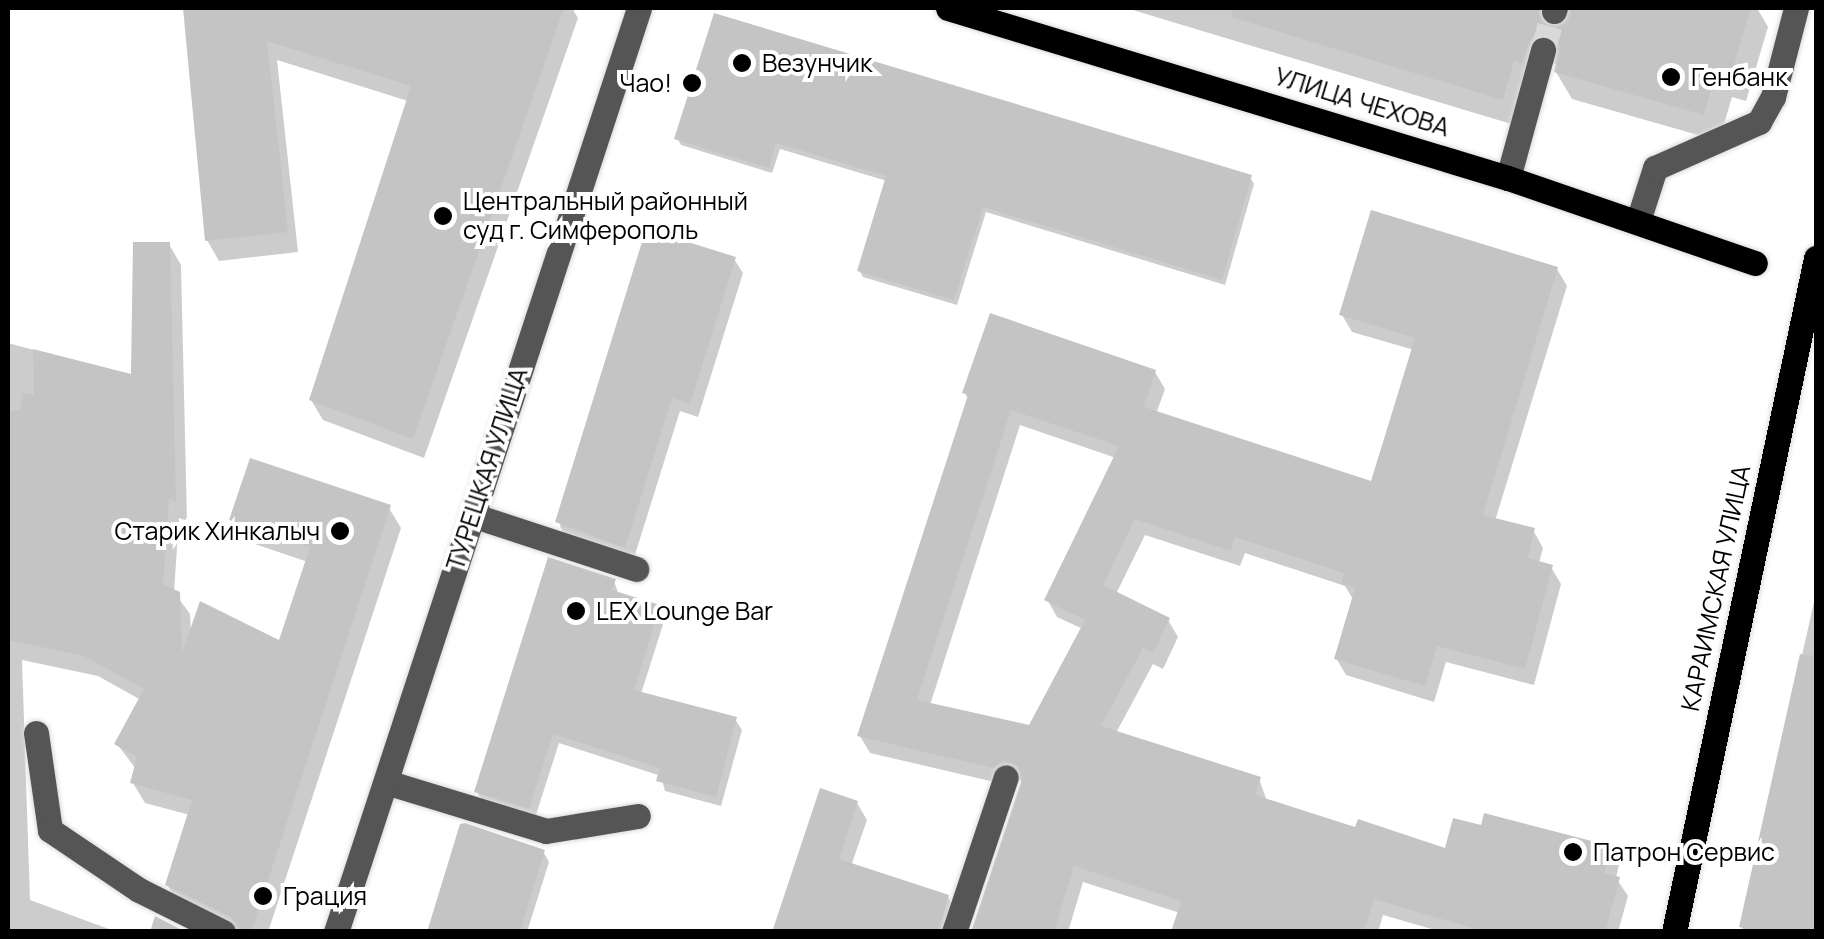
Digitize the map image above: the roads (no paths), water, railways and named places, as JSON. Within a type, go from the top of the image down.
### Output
[{"type":"main road","name":"УЛИЦА ЧЕХОВА","points":[[948,8],[1508,178],[1755,263]]},
{"type":"main road","name":"КАРАИМСКАЯ УЛИЦА","points":[[1677,931],[1816,258]]},
{"type":"street","name":"ТУРЕЦКАЯ УЛИЦА","points":[[336,932],[639,8]]},
{"type":"street","points":[[1638,221],[1655,168],[1759,122],[1772,97],[1796,8]]},
{"type":"street","points":[[1508,178],[1543,50]]},
{"type":"street","points":[[472,515],[636,569]]},
{"type":"street","points":[[36,733],[50,830],[140,890],[223,932]]},
{"type":"street","points":[[954,932],[1006,777]]},
{"type":"street","points":[[386,782],[546,831],[638,816]]},
{"type":"tunnel","points":[[1543,50],[1554,11]]},
{"type":"place","name":"Везунчик","points":[[742,63]]},
{"type":"place","name":"Генбанк","points":[[1671,77]]},
{"type":"place","name":"Чао!","points":[[692,83]]},
{"type":"place","name":"Центральный районный суд г. Симферополь","points":[[443,216]]},
{"type":"place","name":"Старик Хинкалыч","points":[[340,531]]},
{"type":"place","name":"LEX Lounge Bar","points":[[576,611]]},
{"type":"place","name":"Патрон Сервис","points":[[1573,852]]},
{"type":"place","name":"Грация","points":[[263,896]]}]
